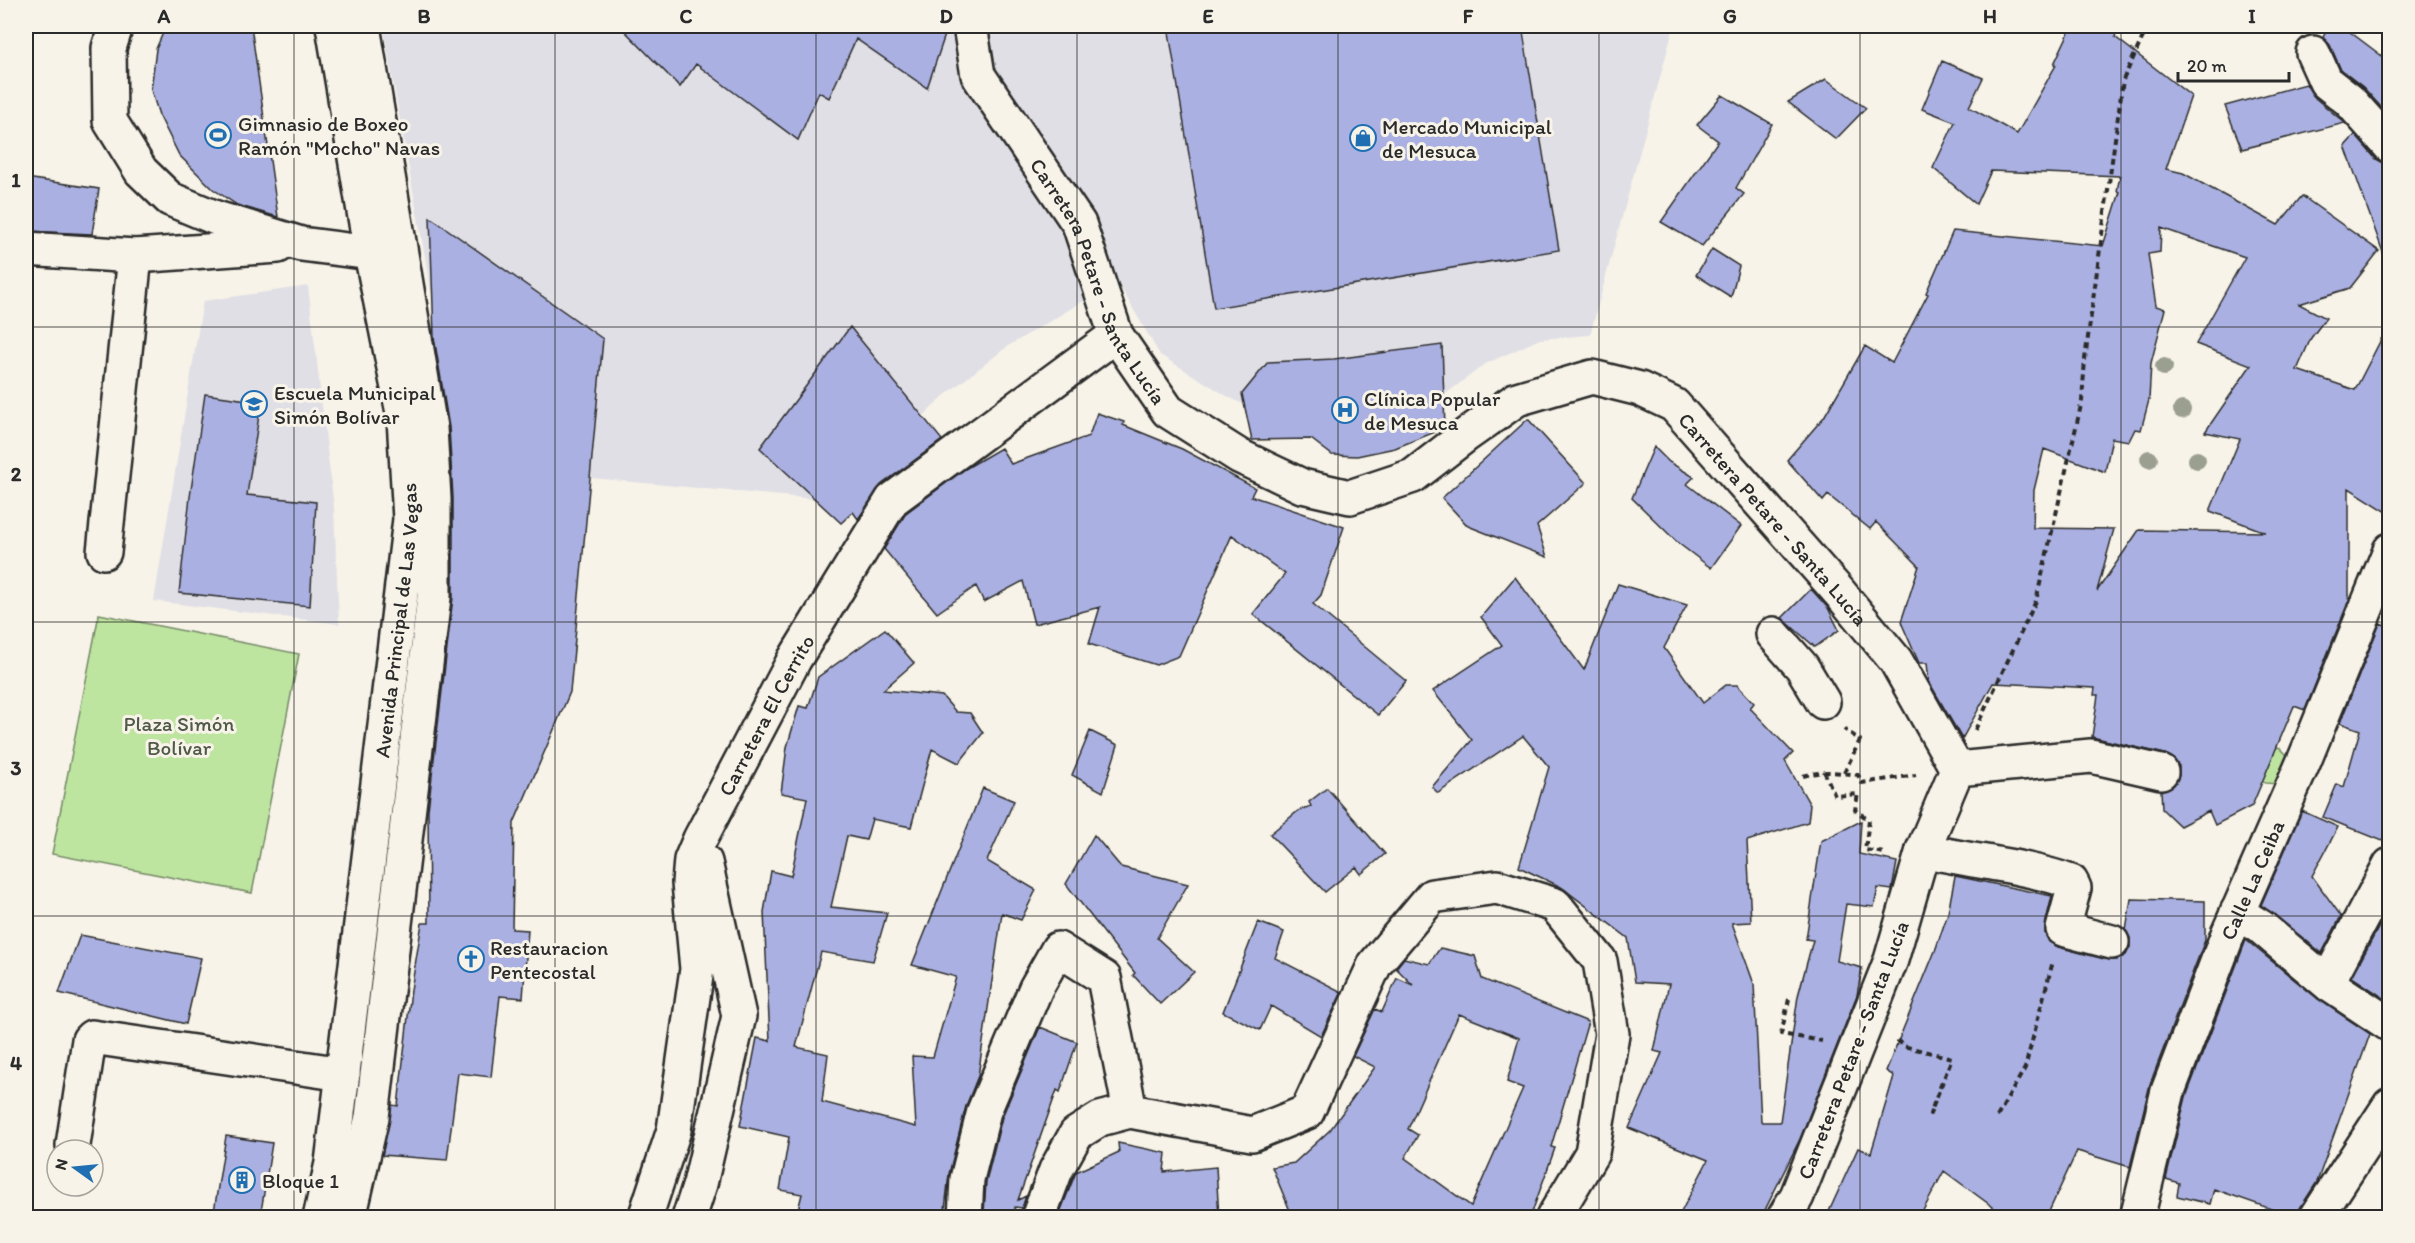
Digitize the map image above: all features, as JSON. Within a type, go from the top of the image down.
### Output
[{"type":"street","points":[[116,26],[110,48],[110,121],[141,171],[170,200],[216,218],[301,244],[371,253]]},
{"type":"street","name":"Avenida Principal de Las Vegas","points":[[320,1218],[332,1163],[410,519],[404,418],[371,253],[333,26]]},
{"type":"street","name":"Avenida Principal de Las Vegas","points":[[349,1218],[372,1117],[434,597],[434,499],[430,428],[363,26]]},
{"type":"street","name":"Carretera Petare - Santa Lucía","points":[[970,26],[978,75],[1079,224],[1116,335],[1168,411],[1239,456],[1270,471],[1302,486],[1350,497],[1413,476],[1517,399],[1592,377],[1641,389],[1674,405],[1839,592],[1896,661],[1957,769],[1922,855],[1891,960],[1862,1038],[1797,1196],[1784,1218]]},
{"type":"street","points":[[2313,53],[2326,82],[2349,100],[2390,146]]},
{"type":"street","points":[[26,249],[135,256],[301,244]]},
{"type":"street","points":[[104,552],[135,256]]},
{"type":"street","name":"Carretera El Cerrito","points":[[645,1218],[674,1130],[698,969],[689,883],[691,860],[794,660],[892,500],[1116,335]]},
{"type":"street","name":"Calle La Ceiba","points":[[2137,1218],[2165,1099],[2237,912],[2304,761],[2338,672],[2390,550]]},
{"type":"street","points":[[1773,634],[1802,668],[1823,702]]},
{"type":"street","points":[[1957,769],[2091,756],[2161,772]]},
{"type":"street","points":[[689,1218],[700,1184],[739,1016],[700,839]]},
{"type":"street","points":[[1922,855],[2042,872],[2071,882],[2074,888],[2063,929],[2112,942]]},
{"type":"street","points":[[2330,986],[2334,970],[2390,866]]},
{"type":"street","points":[[1038,1218],[1056,1170],[1076,1134],[1100,1119],[1130,1111],[1252,1134],[1306,1112],[1375,964],[1432,896],[1497,887],[1555,905],[1600,961],[1612,1034],[1592,1153],[1553,1218]]},
{"type":"street","points":[[2237,912],[2260,927],[2330,986],[2390,1025]]},
{"type":"street","points":[[965,1218],[968,1179],[984,1110],[1036,987],[1058,949],[1104,978],[1130,1111]]},
{"type":"street","points":[[74,1138],[89,1040],[92,1037],[343,1074]]},
{"type":"street","points":[[2316,1218],[2390,1106]]},
{"type":"path","points":[[1803,776],[1823,771],[1844,773],[1858,775],[1862,783],[1957,769],[2036,601],[2082,401],[2085,359],[2123,80],[2148,26]]},
{"type":"path","points":[[1823,702],[1846,731],[1860,740],[1844,773]]},
{"type":"path","points":[[1823,771],[1835,796],[1858,794],[1855,810],[1869,820],[1865,849],[1922,855]]},
{"type":"path","points":[[1997,1117],[2025,1068],[2063,929]]},
{"type":"path","points":[[1789,999],[1781,1034],[1900,1040],[1903,1046],[1952,1058],[1930,1114],[1942,1082]]},
{"type":"shaded area","points":[[383,26],[1674,26],[1590,335],[1540,339],[1485,364],[1413,419],[1305,436],[1227,396],[1160,355],[1117,281],[1008,346],[945,395],[836,501],[463,466]]},
{"type":"shaded area","name":"Escuela Municipal Simón Bolívar","points":[[308,286],[334,508],[339,624],[154,601],[203,301]]},
{"type":"green space","name":"Plaza Simón Bolívar","points":[[99,614],[299,654],[252,893],[52,854]]},
{"type":"green space","points":[[2273,746],[2280,748],[2289,757],[2279,784],[2259,780]]},
{"type":"building","name":"Gimnasio de Boxeo Ramón \"Mocho\" Navas","points":[[166,26],[251,26],[278,217],[237,205],[213,189],[179,155],[159,115],[151,90],[156,49]]},
{"type":"building","points":[[620,26],[948,26],[927,88],[856,39],[829,98],[819,92],[798,140],[696,64],[680,87]]},
{"type":"building","name":"Mercado Municipal de Mesuca","points":[[1168,26],[1522,26],[1559,250],[1214,308]]},
{"type":"building","points":[[2072,26],[2118,26],[2115,37],[2191,96],[2166,169],[2183,173],[2278,225],[2302,196],[2379,251],[2350,288],[2299,304],[2326,318],[2311,338],[2297,370],[2355,390],[2390,322],[2390,514],[2349,488],[2349,600],[2305,710],[2294,706],[2252,806],[2215,825],[2209,811],[2180,826],[2162,809],[2161,790],[2174,785],[2179,776],[2179,766],[2173,758],[2165,754],[2092,737],[2098,695],[2094,695],[2095,688],[1993,683],[1962,739],[1929,682],[1927,663],[1919,663],[1901,622],[1919,566],[1876,522],[1870,529],[1828,495],[1823,501],[1787,460],[1824,417],[1865,346],[1892,363],[1928,294],[1926,293],[1953,231],[2103,246],[2120,192],[2117,191],[2120,176],[1991,171],[1976,204],[1933,168],[1955,122],[1922,109],[1942,61],[1983,78],[1969,107],[2017,134],[2056,65],[2054,64]],"holes":[[[2161,228],[2245,257],[2196,344],[2251,365],[2205,432],[2240,439],[2210,511],[2265,532],[2139,530],[2097,591],[2114,529],[2033,528],[2034,490],[2044,449],[2105,472],[2112,438],[2129,441],[2135,429],[2141,430],[2149,400],[2151,363],[2165,309],[2156,306],[2148,254],[2160,252]]]},
{"type":"building","points":[[2327,26],[2342,26],[2390,62],[2390,117],[2363,87],[2341,70],[2330,45],[2323,38]]},
{"type":"building","points":[[1826,79],[1866,108],[1836,139],[1788,102]]},
{"type":"building","points":[[2306,84],[2314,97],[2345,123],[2242,149],[2225,106]]},
{"type":"building","points":[[1722,95],[1772,124],[1736,188],[1744,194],[1702,246],[1661,222],[1718,141],[1697,125]]},
{"type":"building","points":[[2355,135],[2376,159],[2390,164],[2390,257],[2385,258],[2345,146]]},
{"type":"building","points":[[26,178],[99,189],[92,234],[26,231]]},
{"type":"building","points":[[430,217],[603,339],[570,692],[514,823],[512,929],[528,930],[523,998],[500,996],[491,1077],[458,1073],[447,1160],[382,1155],[392,1105],[398,1106],[411,990],[422,923],[429,923],[428,810],[453,597],[453,498],[449,427],[434,337]]},
{"type":"building","points":[[1712,249],[1739,266],[1731,297],[1696,275]]},
{"type":"building","points":[[850,327],[942,440],[881,485],[858,519],[853,512],[841,523],[760,448]]},
{"type":"building","name":"Clínica Popular de Mesuca","points":[[1442,345],[1445,428],[1395,448],[1357,456],[1332,455],[1311,439],[1252,440],[1242,394],[1268,362],[1334,359]]},
{"type":"building","points":[[205,394],[261,402],[247,495],[316,502],[310,606],[179,593]]},
{"type":"building","points":[[1097,413],[1124,422],[1123,425],[1182,449],[1255,488],[1251,496],[1344,527],[1321,595],[1313,604],[1406,681],[1378,715],[1253,614],[1285,574],[1232,535],[1179,656],[1156,665],[1089,644],[1100,607],[1034,624],[1023,581],[984,602],[976,586],[937,613],[884,549],[906,513],[965,469],[1001,448],[1011,464],[1089,436]]},
{"type":"building","points":[[1528,419],[1586,483],[1537,526],[1547,557],[1468,526],[1442,498]]},
{"type":"building","points":[[1654,447],[1669,462],[1694,477],[1687,484],[1741,526],[1711,568],[1678,543],[1632,498]]},
{"type":"building","points":[[1515,577],[1584,670],[1618,584],[1687,605],[1664,648],[1703,703],[1726,685],[1737,685],[1754,703],[1750,708],[1793,753],[1785,761],[1810,805],[1808,822],[1747,841],[1751,922],[1732,923],[1754,984],[1761,1122],[1780,1122],[1798,996],[1813,940],[1806,939],[1821,841],[1861,821],[1859,854],[1897,862],[1892,890],[1878,888],[1874,907],[1846,904],[1837,961],[1862,968],[1857,995],[1800,1139],[1761,1218],[1678,1218],[1708,1160],[1629,1128],[1662,1053],[1654,1051],[1669,984],[1635,982],[1628,938],[1561,887],[1519,867],[1549,767],[1523,736],[1438,793],[1432,787],[1472,740],[1433,691],[1502,645],[1481,617]]},
{"type":"building","points":[[1811,589],[1828,608],[1839,630],[1815,647],[1782,618]]},
{"type":"building","points":[[2380,623],[2390,627],[2390,844],[2323,817],[2337,784],[2344,787],[2360,730],[2340,723]]},
{"type":"building","points":[[885,629],[914,663],[883,690],[942,696],[956,712],[970,713],[983,733],[959,763],[932,749],[911,827],[872,819],[866,840],[847,836],[831,907],[887,913],[873,961],[821,952],[796,1047],[828,1054],[822,1102],[916,1127],[912,1056],[933,1057],[956,977],[912,965],[983,788],[1014,801],[987,861],[1036,890],[1021,920],[1002,913],[978,1076],[966,1106],[949,1174],[944,1218],[796,1218],[802,1194],[780,1190],[789,1137],[740,1126],[757,1038],[770,1041],[764,912],[771,871],[791,876],[807,798],[781,793],[787,747],[799,706],[808,708],[818,677]]},
{"type":"building","points":[[1090,731],[1118,745],[1103,792],[1072,775]]},
{"type":"building","points":[[1327,788],[1385,854],[1361,874],[1356,867],[1325,892],[1270,834],[1298,811],[1311,806],[1309,802]]},
{"type":"building","points":[[2302,811],[2338,827],[2312,876],[2341,916],[2322,953],[2261,905]]},
{"type":"building","points":[[1094,835],[1121,867],[1188,884],[1157,938],[1194,972],[1160,1004],[1133,975],[1135,973],[1066,884]]},
{"type":"building","points":[[1955,876],[2052,896],[2045,925],[2045,934],[2049,942],[2058,947],[2108,960],[2117,960],[2126,955],[2130,947],[2130,938],[2126,931],[2131,899],[2205,901],[2205,940],[2150,1084],[2130,1167],[2077,1151],[2046,1218],[2008,1218],[1944,1171],[1919,1218],[1826,1218],[1858,1148],[1871,1153],[1894,1076],[1886,1071],[1935,951],[1948,913]]},
{"type":"building","points":[[2390,906],[2390,1002],[2352,977]]},
{"type":"building","points":[[1258,922],[1284,932],[1275,958],[1342,992],[1321,1036],[1271,1006],[1260,1030],[1223,1012]]},
{"type":"building","points":[[80,935],[201,958],[186,1024],[59,993]]},
{"type":"building","points":[[2246,940],[2318,999],[2370,1034],[2317,1182],[2300,1208],[2297,1218],[2214,1189],[2210,1204],[2177,1196],[2179,1183],[2166,1179],[2186,1097]]},
{"type":"building","points":[[1440,948],[1475,956],[1482,979],[1588,1022],[1551,1147],[1555,1148],[1530,1218],[1293,1218],[1272,1167],[1294,1163],[1330,1130],[1375,1067],[1353,1056],[1375,1009],[1382,1012],[1397,978],[1413,985],[1396,968],[1404,958],[1429,964]],"holes":[[[1459,1014],[1519,1038],[1507,1082],[1523,1088],[1471,1206],[1405,1158],[1418,1135],[1408,1129]]]},
{"type":"building","points":[[1040,1027],[1077,1042],[1060,1092],[1057,1090],[1018,1200],[1026,1196],[1022,1208],[1015,1207],[1012,1217],[984,1213],[986,1182],[1002,1117]]},
{"type":"building","name":"Bloque 1","points":[[226,1136],[272,1143],[260,1218],[213,1218]]},
{"type":"building","points":[[1118,1143],[1166,1153],[1164,1172],[1216,1167],[1219,1218],[1073,1218],[1059,1215],[1076,1172],[1119,1152]]},
{"type":"place","name":"Gimnasio de Boxeo Ramón \"Mocho\" Navas","points":[[218,135]]},
{"type":"place","name":"Mercado Municipal de Mesuca","points":[[1363,138]]},
{"type":"place","name":"Escuela Municipal Simón Bolívar","points":[[254,404]]},
{"type":"place","name":"Clínica Popular de Mesuca","points":[[1345,410]]},
{"type":"place","name":"Restauracion Pentecostal","points":[[471,959]]},
{"type":"place","name":"Bloque 1","points":[[242,1180]]}]
